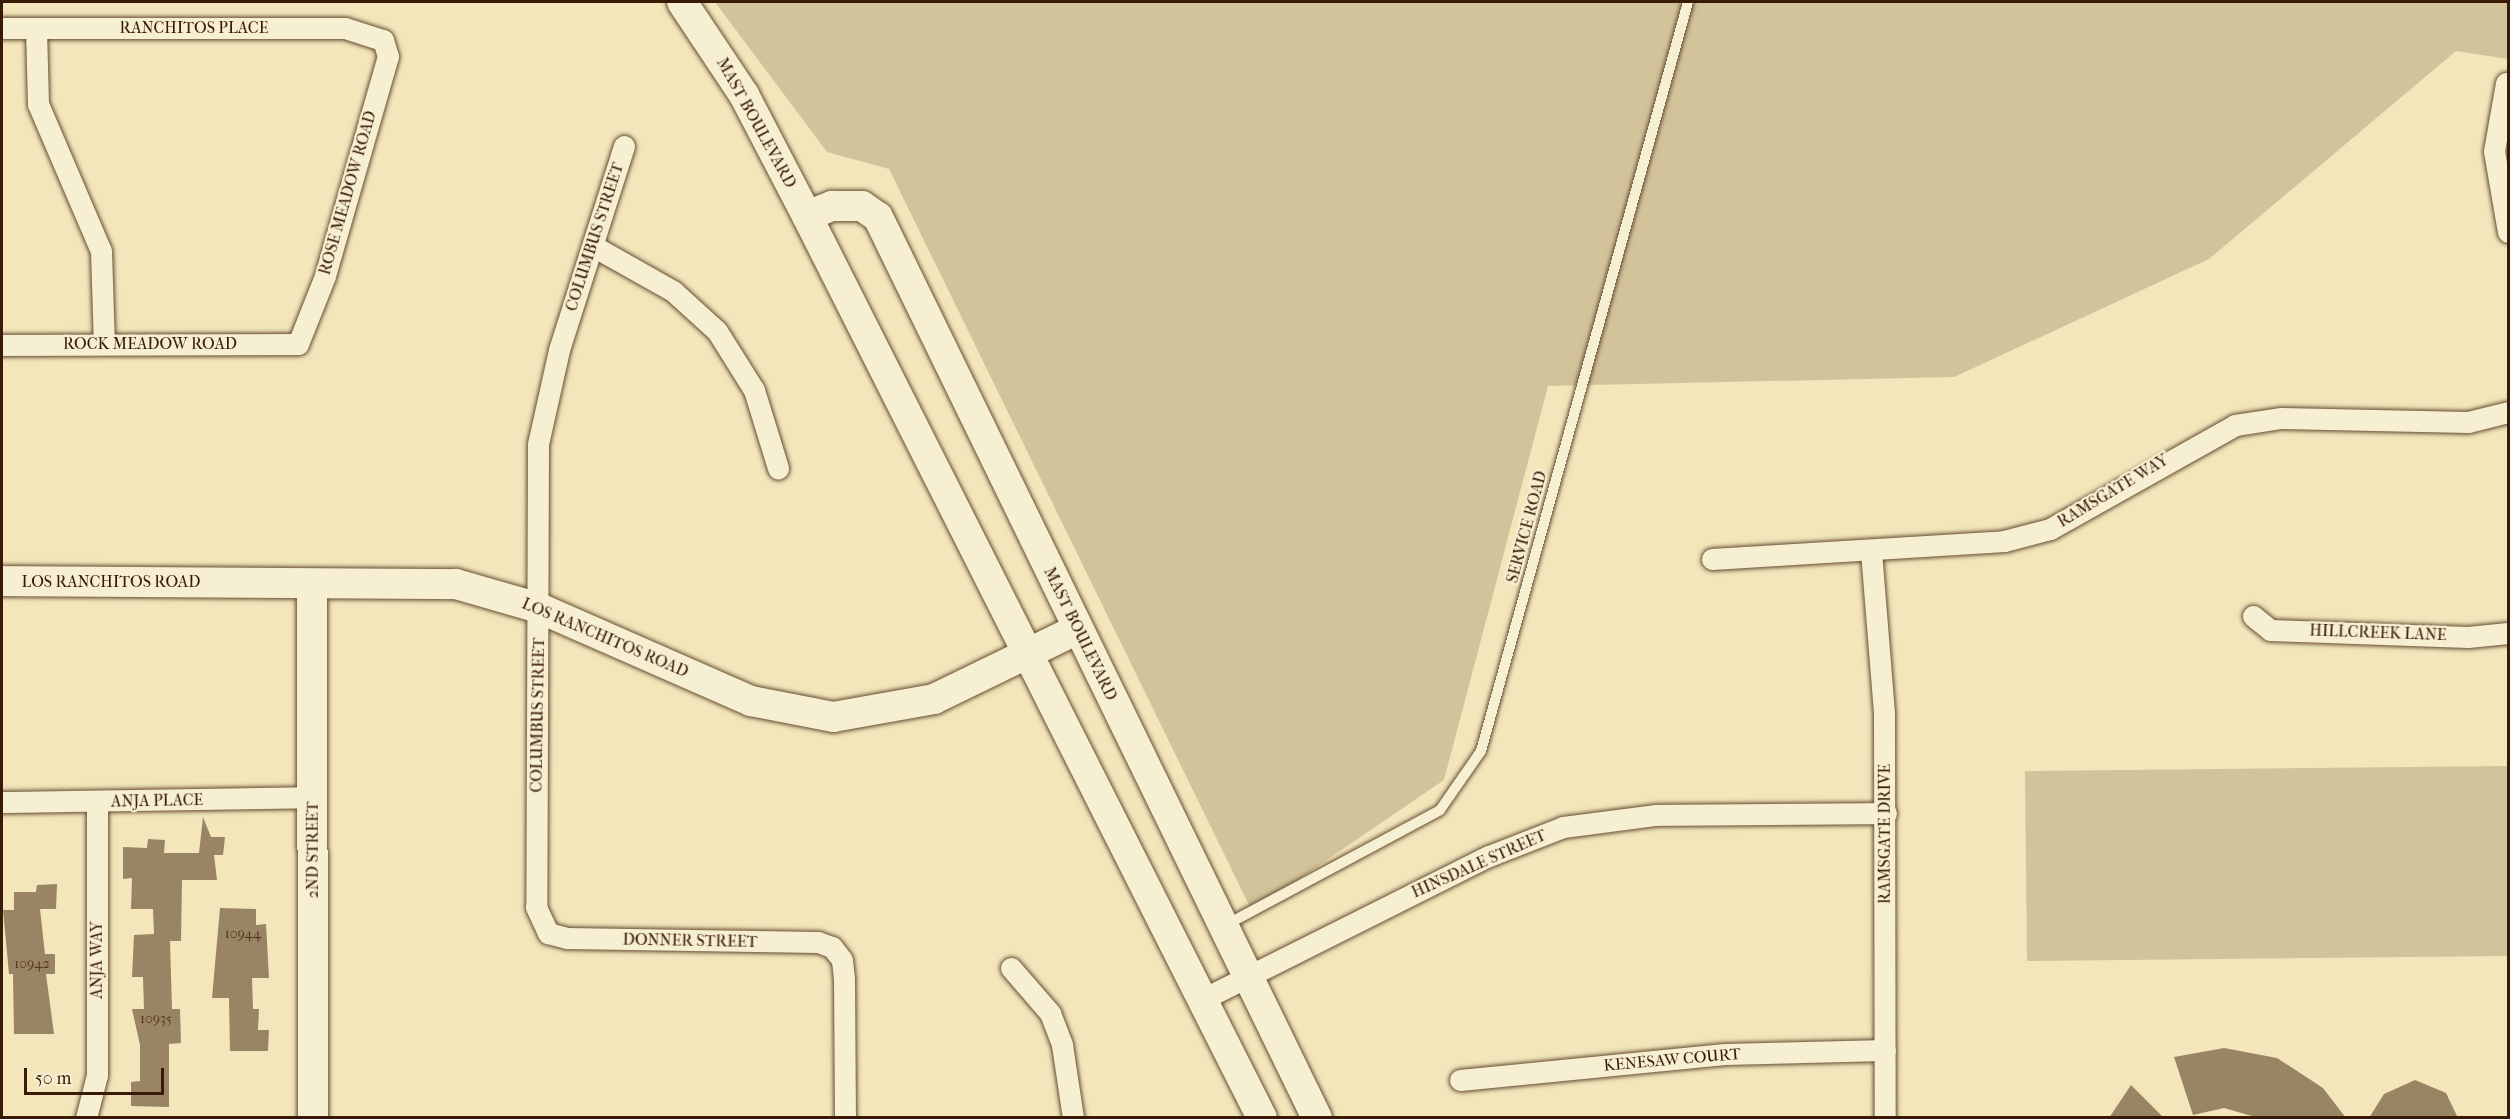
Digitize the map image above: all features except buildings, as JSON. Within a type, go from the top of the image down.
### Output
[{"type":"street","name":"MAST BOULEVARD","points":[[682,2],[744,95],[807,216],[1262,1118]]},
{"type":"street","name":"RANCHITOS PLACE","points":[[2,28],[345,28],[383,40]]},
{"type":"street","points":[[36,28],[38,104],[101,251],[104,344]]},
{"type":"street","name":"ROSE MEADOW ROAD","points":[[298,344],[325,276],[388,56],[383,40]]},
{"type":"street","points":[[2506,83],[2494,151],[2508,232]]},
{"type":"street","name":"COLUMBUS STREET","points":[[548,933],[536,907],[538,444],[559,350],[624,146]]},
{"type":"street","name":"MAST BOULEVARD","points":[[807,216],[832,206],[862,206],[878,217],[1245,977],[1317,1118]]},
{"type":"street","points":[[593,246],[673,291],[717,331],[754,390],[778,468]]},
{"type":"street","name":"ROCK MEADOW ROAD","points":[[2,345],[298,344]]},
{"type":"street","name":"RAMSGATE WAY","points":[[1712,559],[2004,541],[2050,529],[2235,425],[2281,418],[2468,422],[2508,412]]},
{"type":"street","name":"RAMSGATE DRIVE","points":[[1870,551],[1886,813],[1885,1118]]},
{"type":"street","name":"LOS RANCHITOS ROAD","points":[[2,581],[456,584],[539,608],[751,701],[802,714],[852,716],[913,706],[1078,629]]},
{"type":"street","name":"2ND STREET","points":[[312,584],[313,1118]]},
{"type":"street","name":"HILLCREEK LANE","points":[[2253,616],[2270,630],[2468,637],[2508,633]]},
{"type":"street","name":"ANJA PLACE","points":[[2,802],[313,797]]},
{"type":"street","name":"ANJA WAY","points":[[86,1118],[97,1075],[97,802]]},
{"type":"street","name":"HINSDALE STREET","points":[[1203,999],[1489,856],[1563,827],[1656,815],[1886,813]]},
{"type":"street","name":"DONNER STREET","points":[[548,933],[608,940],[818,942],[832,947],[842,960],[844,978],[845,1118]]},
{"type":"street","points":[[1011,968],[1050,1013],[1062,1045],[1073,1118]]},
{"type":"street","name":"KENESAW COURT","points":[[1460,1080],[1725,1054],[1884,1050]]},
{"type":"lane","name":"SERVICE ROAD","points":[[1221,927],[1440,810],[1453,798],[1481,751],[1688,2]]},
{"type":"shaded area","points":[[715,2],[2508,2],[2508,59],[2456,51],[2209,259],[1954,377],[1548,386],[1444,780],[1252,911],[889,169],[827,152]]},
{"type":"shaded area","points":[[2508,766],[2508,956],[2027,961],[2025,771]]}]
